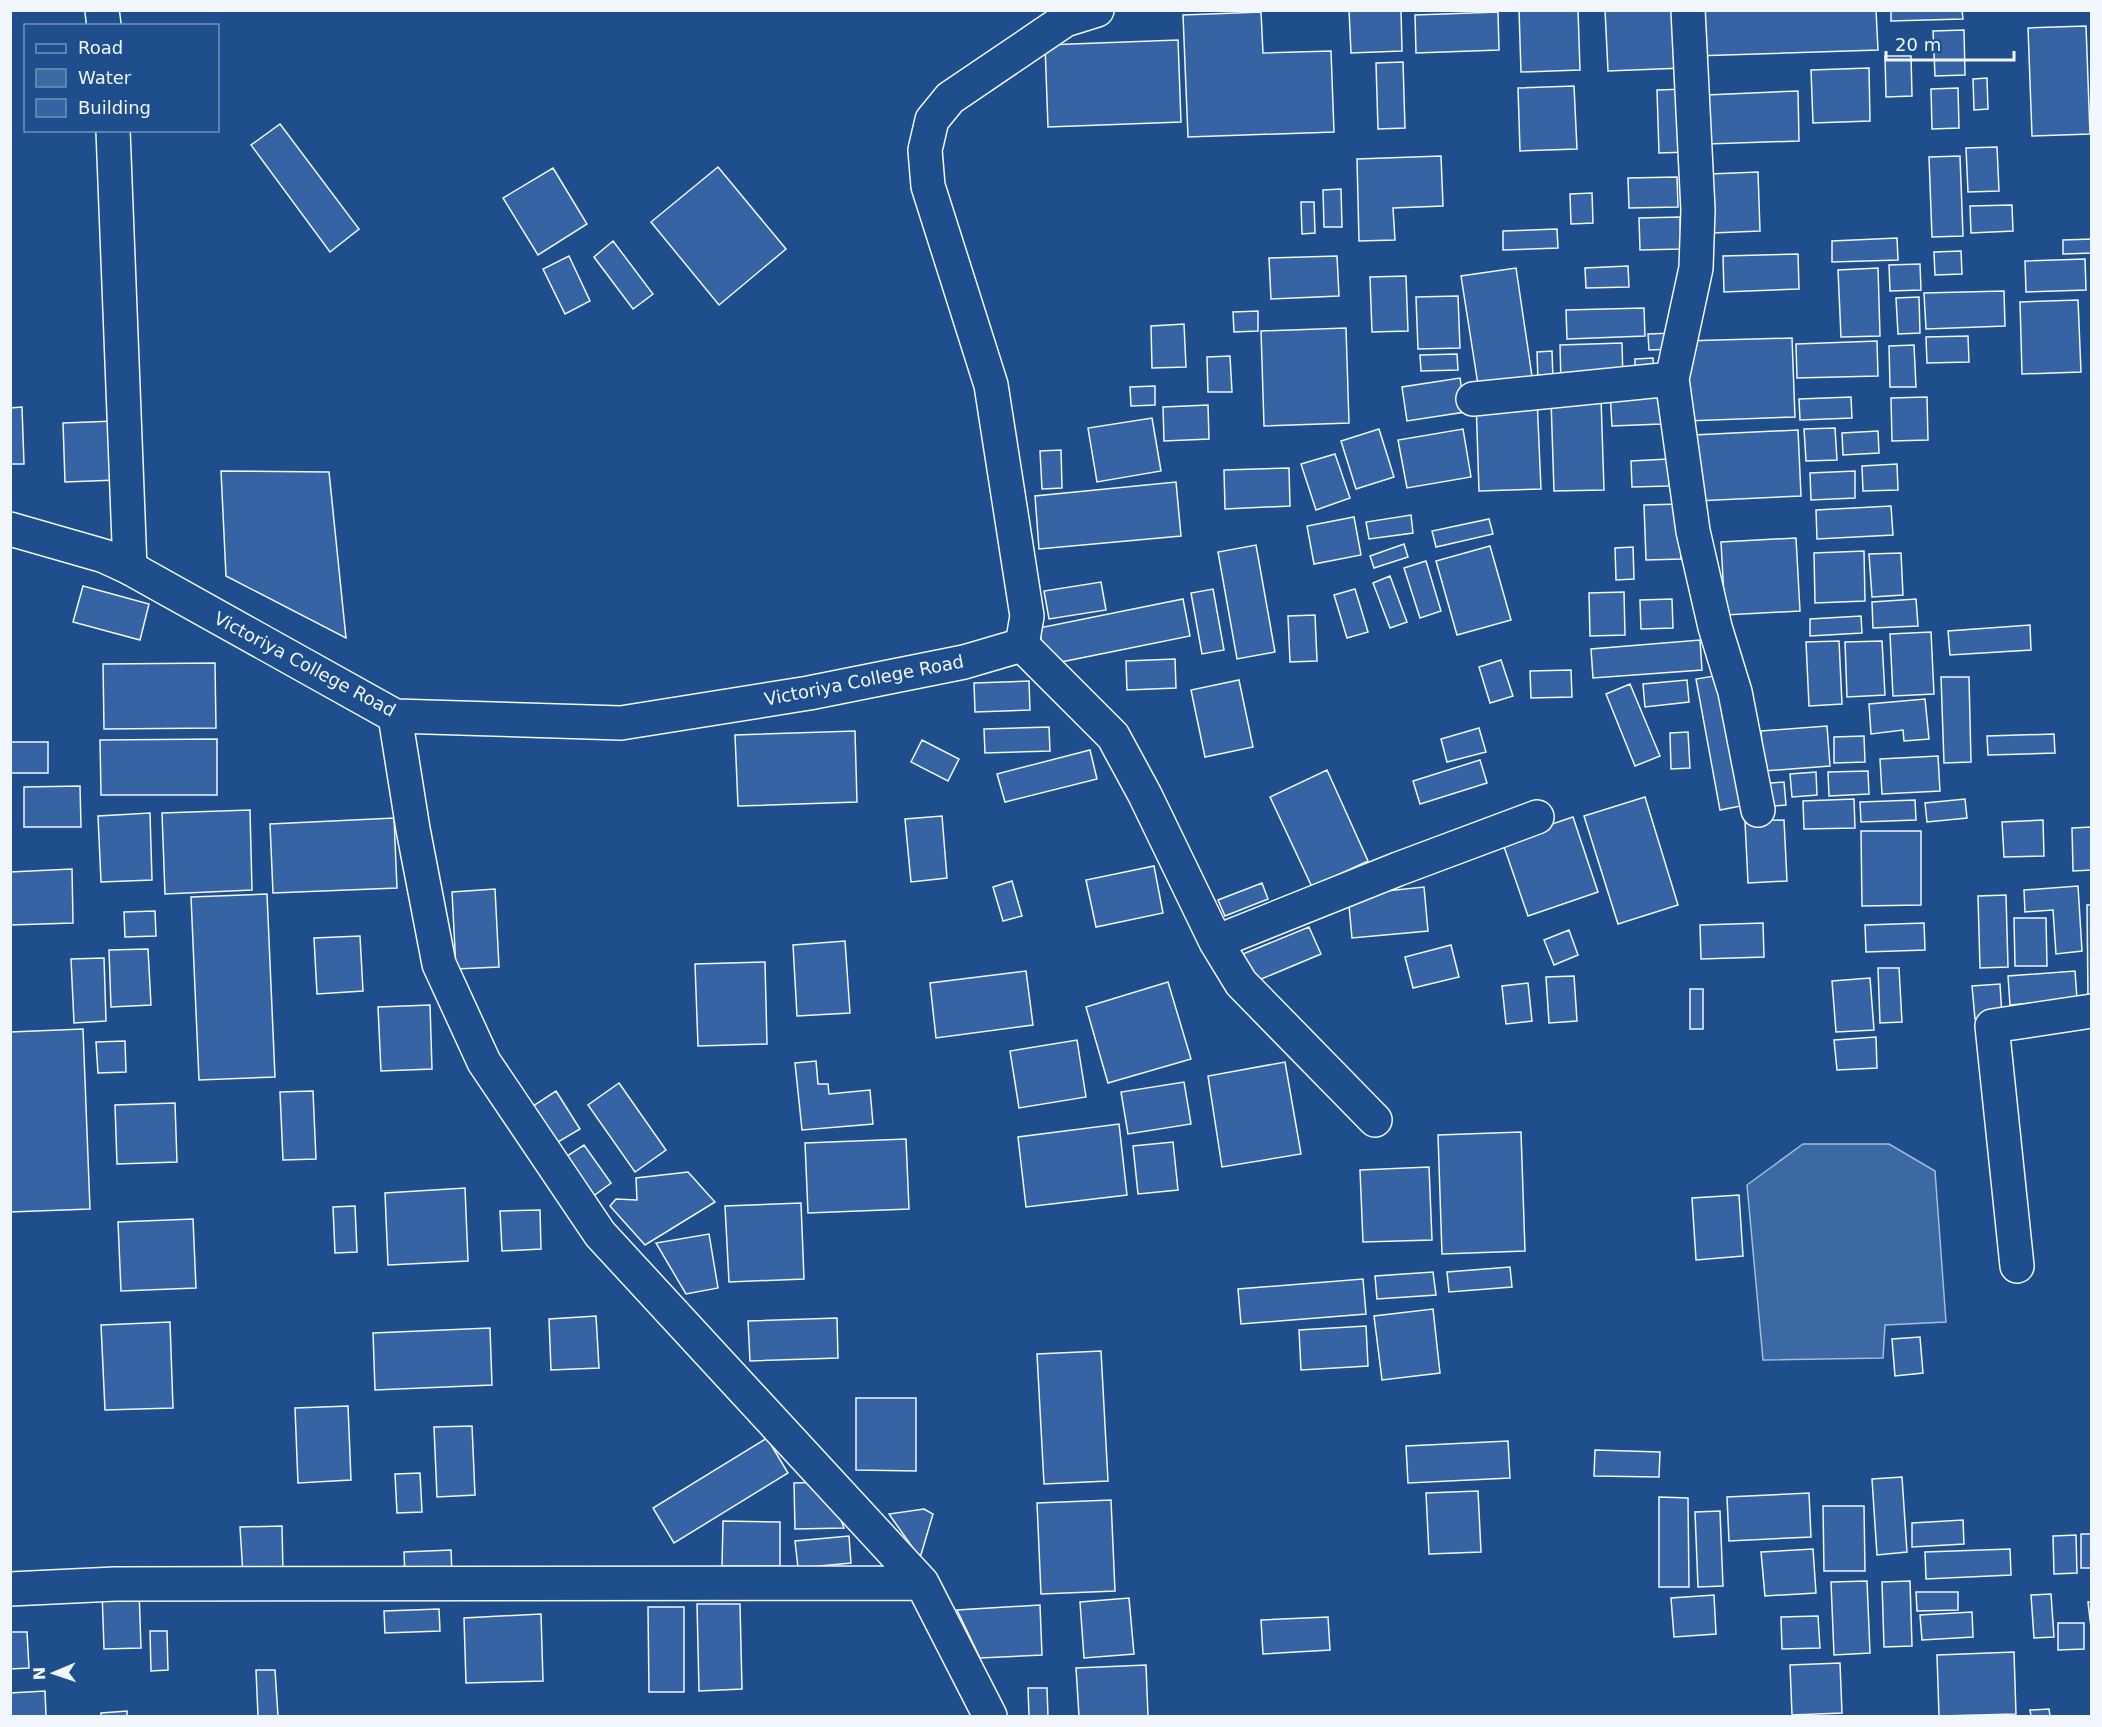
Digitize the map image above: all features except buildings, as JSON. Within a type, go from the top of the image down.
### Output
[{"type":"street","points":[[1097,10],[1065,20],[950,98],[932,120],[926,150],[928,186],[992,385],[1027,616],[1022,645],[1113,736],[1145,795],[1216,942],[1241,983],[1375,1120]]},
{"type":"street","points":[[1689,10],[1698,210],[1696,268],[1672,379],[1693,531],[1715,627],[1735,692],[1758,810]]},
{"type":"street","points":[[113,132],[130,568]]},
{"type":"street","points":[[1473,399],[1672,379]]},
{"type":"street","name":"Victoriya College Road","points":[[10,529],[104,556],[130,568],[395,716],[621,723],[809,693],[964,662],[1022,645]]},
{"type":"street","points":[[395,716],[413,829],[440,964],[484,1062],[600,1234],[922,1583],[990,1716]]},
{"type":"street","points":[[1216,942],[1398,869],[1537,817]]},
{"type":"street","points":[[2017,1266],[1992,1026],[2091,1011]]},
{"type":"street","points":[[10,1589],[115,1584],[922,1583]]},
{"type":"water","points":[[1803,1144],[1889,1144],[1935,1171],[1946,1322],[1885,1325],[1883,1358],[1763,1360],[1747,1185]]}]
